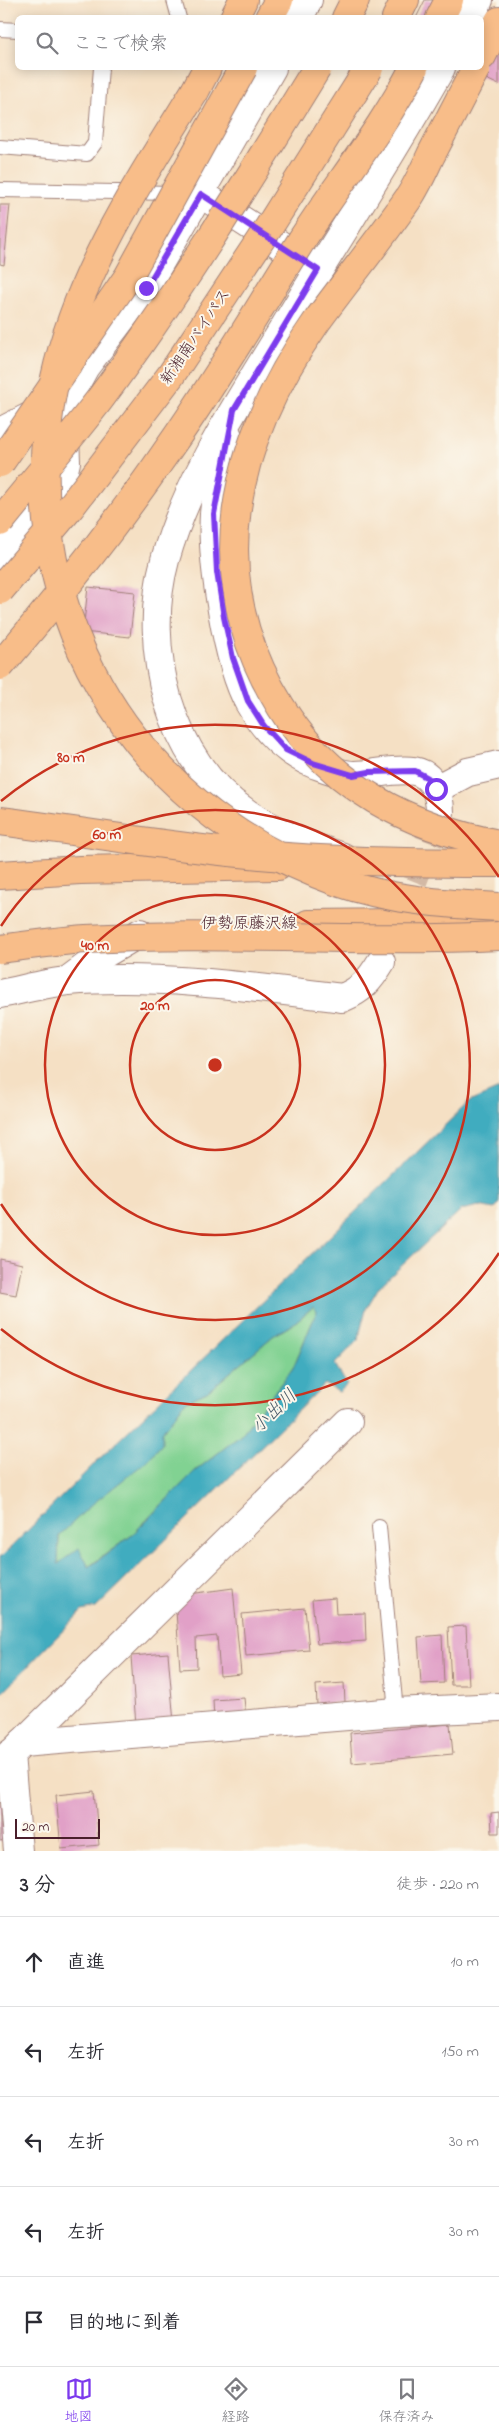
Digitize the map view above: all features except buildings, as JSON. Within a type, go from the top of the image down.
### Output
[{"type":"main road","points":[[236,15],[243,0]]},
{"type":"main road","points":[[272,15],[279,0]]},
{"type":"main road","points":[[348,15],[355,0]]},
{"type":"main road","points":[[398,15],[405,0]]},
{"type":"main road","points":[[442,15],[449,0]]},
{"type":"main road","points":[[484,52],[499,21]]},
{"type":"main road","points":[[207,70],[143,175],[100,254],[74,316],[56,375],[48,416],[45,456],[48,543],[72,626],[104,695],[133,737],[188,795],[232,830],[266,850],[340,883],[417,899],[499,907]]},
{"type":"main road","points":[[0,463],[128,277],[242,70]]},
{"type":"main road","points":[[0,522],[99,400],[150,330],[245,184],[316,70]]},
{"type":"main road","name":"新湘南バイパス","points":[[0,590],[69,509],[171,375],[269,227],[368,70]]},
{"type":"main road","points":[[0,666],[43,616],[112,528],[170,447],[304,236],[400,95],[413,70]]},
{"type":"main road","points":[[475,70],[410,196],[317,322],[288,368],[262,418],[250,447],[238,500],[233,539],[233,567],[244,623],[269,688],[288,719],[311,747],[340,775],[372,800],[414,820],[459,837],[499,844]]},
{"type":"main road","points":[[0,821],[172,846],[260,855],[350,860],[499,864]]},
{"type":"main road","points":[[0,875],[80,870],[499,860]]},
{"type":"main road","name":"伊勢原藤沢線","points":[[0,936],[154,925],[499,922]]},
{"type":"main road","points":[[0,949],[105,938],[214,936],[406,939],[499,936]]},
{"type":"street","points":[[300,15],[308,0]]},
{"type":"street","points":[[471,15],[479,0]]},
{"type":"street","points":[[0,555],[62,479],[66,462],[64,405],[85,367],[146,288],[271,70]]},
{"type":"street","points":[[362,864],[290,837],[246,813],[209,779],[184,740],[165,692],[158,648],[158,606],[165,561],[182,512],[204,463],[318,270],[400,142],[440,70]]},
{"type":"street","points":[[201,194],[318,270]]},
{"type":"street","points":[[0,432],[36,412],[64,405]]},
{"type":"street","points":[[234,410],[214,514],[217,572],[233,658],[248,701],[264,726],[286,750],[313,763],[353,775],[369,772],[415,771],[428,778],[438,801],[468,772],[499,765]]},
{"type":"street","points":[[67,981],[99,957],[154,925]]},
{"type":"street","points":[[0,994],[67,981],[134,980],[216,983],[342,998],[357,992],[370,980],[381,962]]},
{"type":"street","points":[[18,1851],[11,1754],[348,1422]]},
{"type":"street","points":[[11,1754],[396,1712],[499,1707]]},
{"type":"lane","points":[[174,0],[178,15]]},
{"type":"lane","points":[[0,29],[15,30]]},
{"type":"lane","points":[[0,147],[87,154],[96,143],[101,70]]},
{"type":"lane","points":[[0,190],[201,194]]},
{"type":"lane","points":[[379,1527],[396,1712]]},
{"type":"green space","points":[[313,1307],[317,1311],[293,1368],[241,1435],[194,1472],[131,1536],[88,1567],[79,1549],[58,1565],[59,1536],[162,1432],[185,1402],[207,1392],[273,1336],[293,1324]]},
{"type":"water","name":"小出川","points":[[499,1089],[499,1204],[494,1209],[479,1206],[461,1210],[379,1287],[366,1309],[358,1340],[335,1364],[347,1385],[339,1392],[325,1384],[96,1608],[82,1611],[0,1695],[0,1558],[98,1460],[469,1102]],"holes":[[[313,1307],[317,1311],[293,1368],[241,1435],[194,1472],[131,1536],[89,1567],[79,1548],[58,1564],[59,1536],[90,1506],[147,1461],[162,1444],[162,1432],[185,1402],[207,1392],[273,1336],[293,1324]]]},
{"type":"tunnel","points":[[398,920],[440,812]]},
{"type":"route","points":[[146,288],[201,194],[318,270],[234,410],[214,514],[217,572],[233,658],[248,701],[264,726],[286,750],[313,763],[353,775],[369,772],[415,771],[428,778],[436,789]]}]
